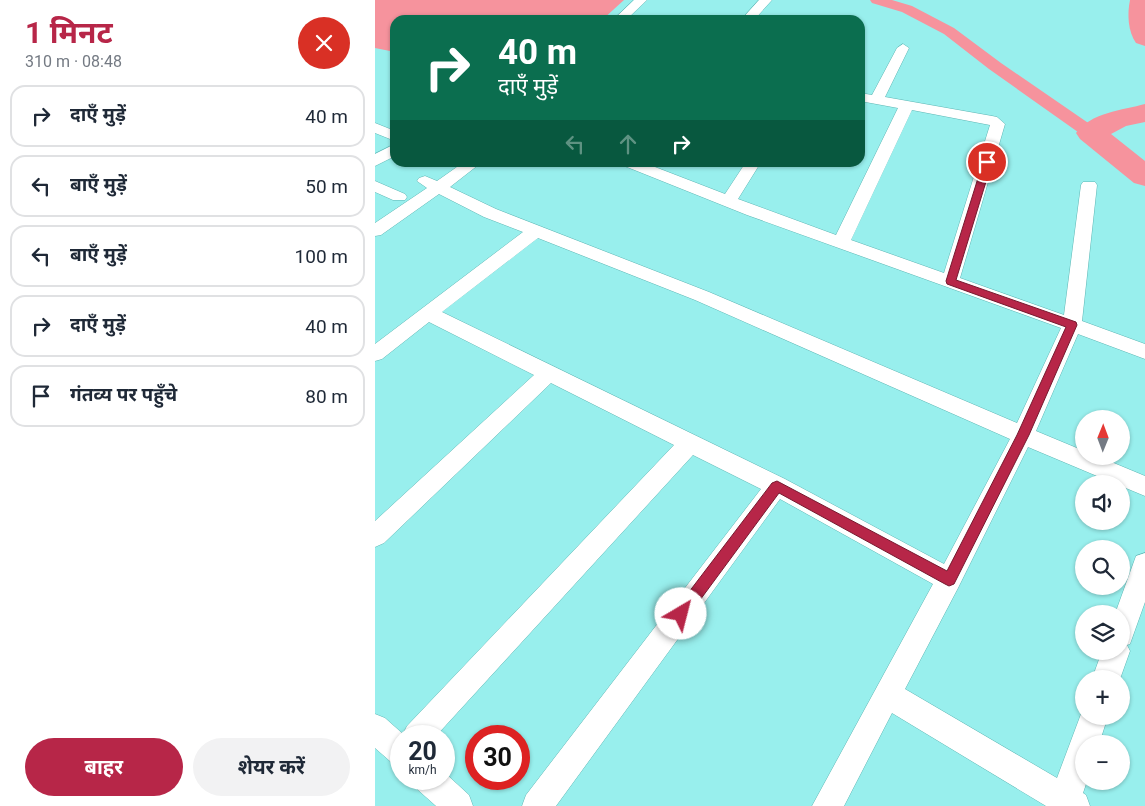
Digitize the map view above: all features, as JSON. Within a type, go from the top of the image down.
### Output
[{"type":"street","points":[[752,15],[766,0]]},
{"type":"street","points":[[627,15],[645,3]]},
{"type":"street","points":[[639,15],[645,3]]},
{"type":"street","points":[[876,100],[903,48]]},
{"type":"street","points":[[865,98],[982,118],[998,124],[951,281]]},
{"type":"street","points":[[841,242],[907,105]]},
{"type":"street","points":[[375,127],[390,134]]},
{"type":"street","points":[[375,161],[390,152]]},
{"type":"street","points":[[375,231],[432,184],[447,167]]},
{"type":"street","points":[[375,215],[399,197],[432,184],[465,167]]},
{"type":"street","points":[[640,167],[729,202],[1145,352]]},
{"type":"street","points":[[729,202],[751,167]]},
{"type":"street","points":[[432,184],[489,213],[702,296],[1145,486]]},
{"type":"street","points":[[827,806],[949,580],[1023,435],[1072,325],[1089,185]]},
{"type":"street","points":[[375,186],[399,197]]},
{"type":"street","points":[[375,354],[536,231]]},
{"type":"street","points":[[428,314],[777,486],[949,580]]},
{"type":"street","points":[[375,536],[549,373]]},
{"type":"street","points":[[427,725],[690,443]]},
{"type":"street","points":[[537,806],[777,486]]},
{"type":"street","points":[[1130,608],[1145,564]]},
{"type":"street","points":[[887,694],[1068,804],[1075,778]]},
{"type":"street","points":[[375,728],[390,742]]},
{"type":"street","points":[[441,790],[458,806]]},
{"type":"shaded area","points":[[375,0],[624,0],[608,15],[390,15],[390,51],[375,48]]},
{"type":"waterway","points":[[877,0],[907,9],[949,31],[995,66],[1091,133]]},
{"type":"waterway","points":[[1142,0],[1140,14],[1145,38]]},
{"type":"waterway","points":[[1145,113],[1116,120],[1091,133],[1145,176]]},
{"type":"route","points":[[681,614],[777,486],[949,580],[1023,435],[1072,325],[951,281],[987,162]]}]
